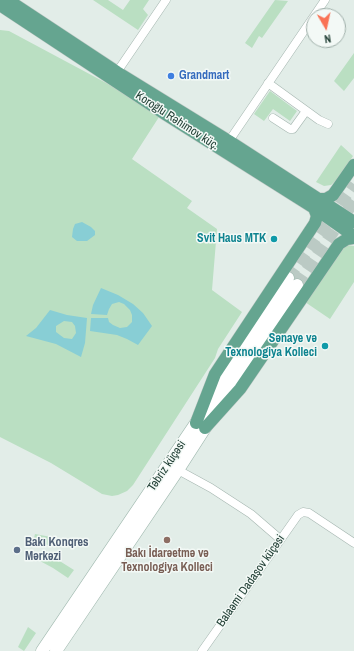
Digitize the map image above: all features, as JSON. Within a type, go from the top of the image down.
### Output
[{"type":"main road","name":"Koroğlu Rəhimov küç.","points":[[3,5],[117,72],[229,141],[317,204],[354,237]]},
{"type":"main road","name":"Koroğlu Rəhimov küç.","points":[[3,5],[159,110],[317,204],[354,222]]},
{"type":"main road","points":[[200,425],[215,374],[315,223],[317,216],[317,204],[333,195],[354,165]]},
{"type":"main road","points":[[200,425],[240,389],[339,244],[354,237]]},
{"type":"main road","name":"Təbriz küçəsi","points":[[42,651],[200,425],[293,282]]},
{"type":"main road","name":"Təbriz küçəsi","points":[[56,651],[178,470],[200,425]]},
{"type":"street","points":[[117,72],[166,0]]},
{"type":"street","points":[[229,141],[325,0]]},
{"type":"street","points":[[268,83],[319,120],[328,124]]},
{"type":"street","points":[[273,118],[290,129],[293,129],[306,111]]},
{"type":"street","points":[[178,470],[211,488],[251,514],[280,539]]},
{"type":"street","name":"Balaəmi Dadaşov küçəsi","points":[[202,651],[298,515],[303,512],[309,513],[354,543]]},
{"type":"green space","points":[[93,0],[108,0],[123,10],[130,0],[149,0],[143,9],[148,15],[138,30]]},
{"type":"green space","points":[[275,0],[288,1],[262,38],[259,36],[252,48],[245,43]]},
{"type":"green space","points":[[0,30],[9,31],[110,85],[159,117],[132,159],[192,201],[187,208],[217,229],[212,290],[242,312],[218,349],[215,358],[133,485],[127,491],[118,495],[112,496],[102,494],[51,463],[0,437]]},
{"type":"green space","points":[[354,53],[354,78],[344,91],[334,81]]},
{"type":"green space","points":[[270,91],[297,111],[290,121],[273,109],[264,121],[254,114]]},
{"type":"green space","points":[[341,145],[353,156],[339,178],[331,185],[324,186],[316,182]]},
{"type":"green space","points":[[346,245],[354,246],[354,282],[330,319],[305,302]]},
{"type":"green space","points":[[35,534],[51,537],[48,545],[33,542]]},
{"type":"green space","points":[[43,553],[74,570],[68,578],[40,561]]},
{"type":"green space","points":[[28,627],[36,633],[24,651],[18,647]]},
{"type":"water","points":[[82,222],[95,231],[95,235],[87,241],[77,241],[72,237],[73,229],[75,224]]},
{"type":"water","points":[[101,288],[118,295],[133,304],[143,313],[152,326],[138,345],[117,335],[90,331],[91,318],[108,318],[109,322],[120,328],[127,327],[132,322],[130,310],[124,304],[119,302],[112,304],[107,315],[91,314],[93,305]]},
{"type":"water","points":[[50,310],[67,315],[87,318],[85,343],[81,357],[56,344],[26,336],[36,328]],"holes":[[[64,321],[72,322],[75,326],[76,333],[72,339],[64,338],[56,332],[56,326]]]},
{"type":"tunnel","points":[[288,278],[354,184]]},
{"type":"tunnel","points":[[297,285],[354,201]]},
{"type":"place","name":"Grandmart","points":[[171,76]]},
{"type":"place","name":"Svit Haus MTK","points":[[274,239]]},
{"type":"place","name":"Sənaye və Texnologiya Kolleci","points":[[325,346]]},
{"type":"place","name":"Bakı İdarəetmə və Texnologiya Kolleci","points":[[167,540]]},
{"type":"place","name":"Bakı Konqres Mərkəzi","points":[[17,550]]}]
